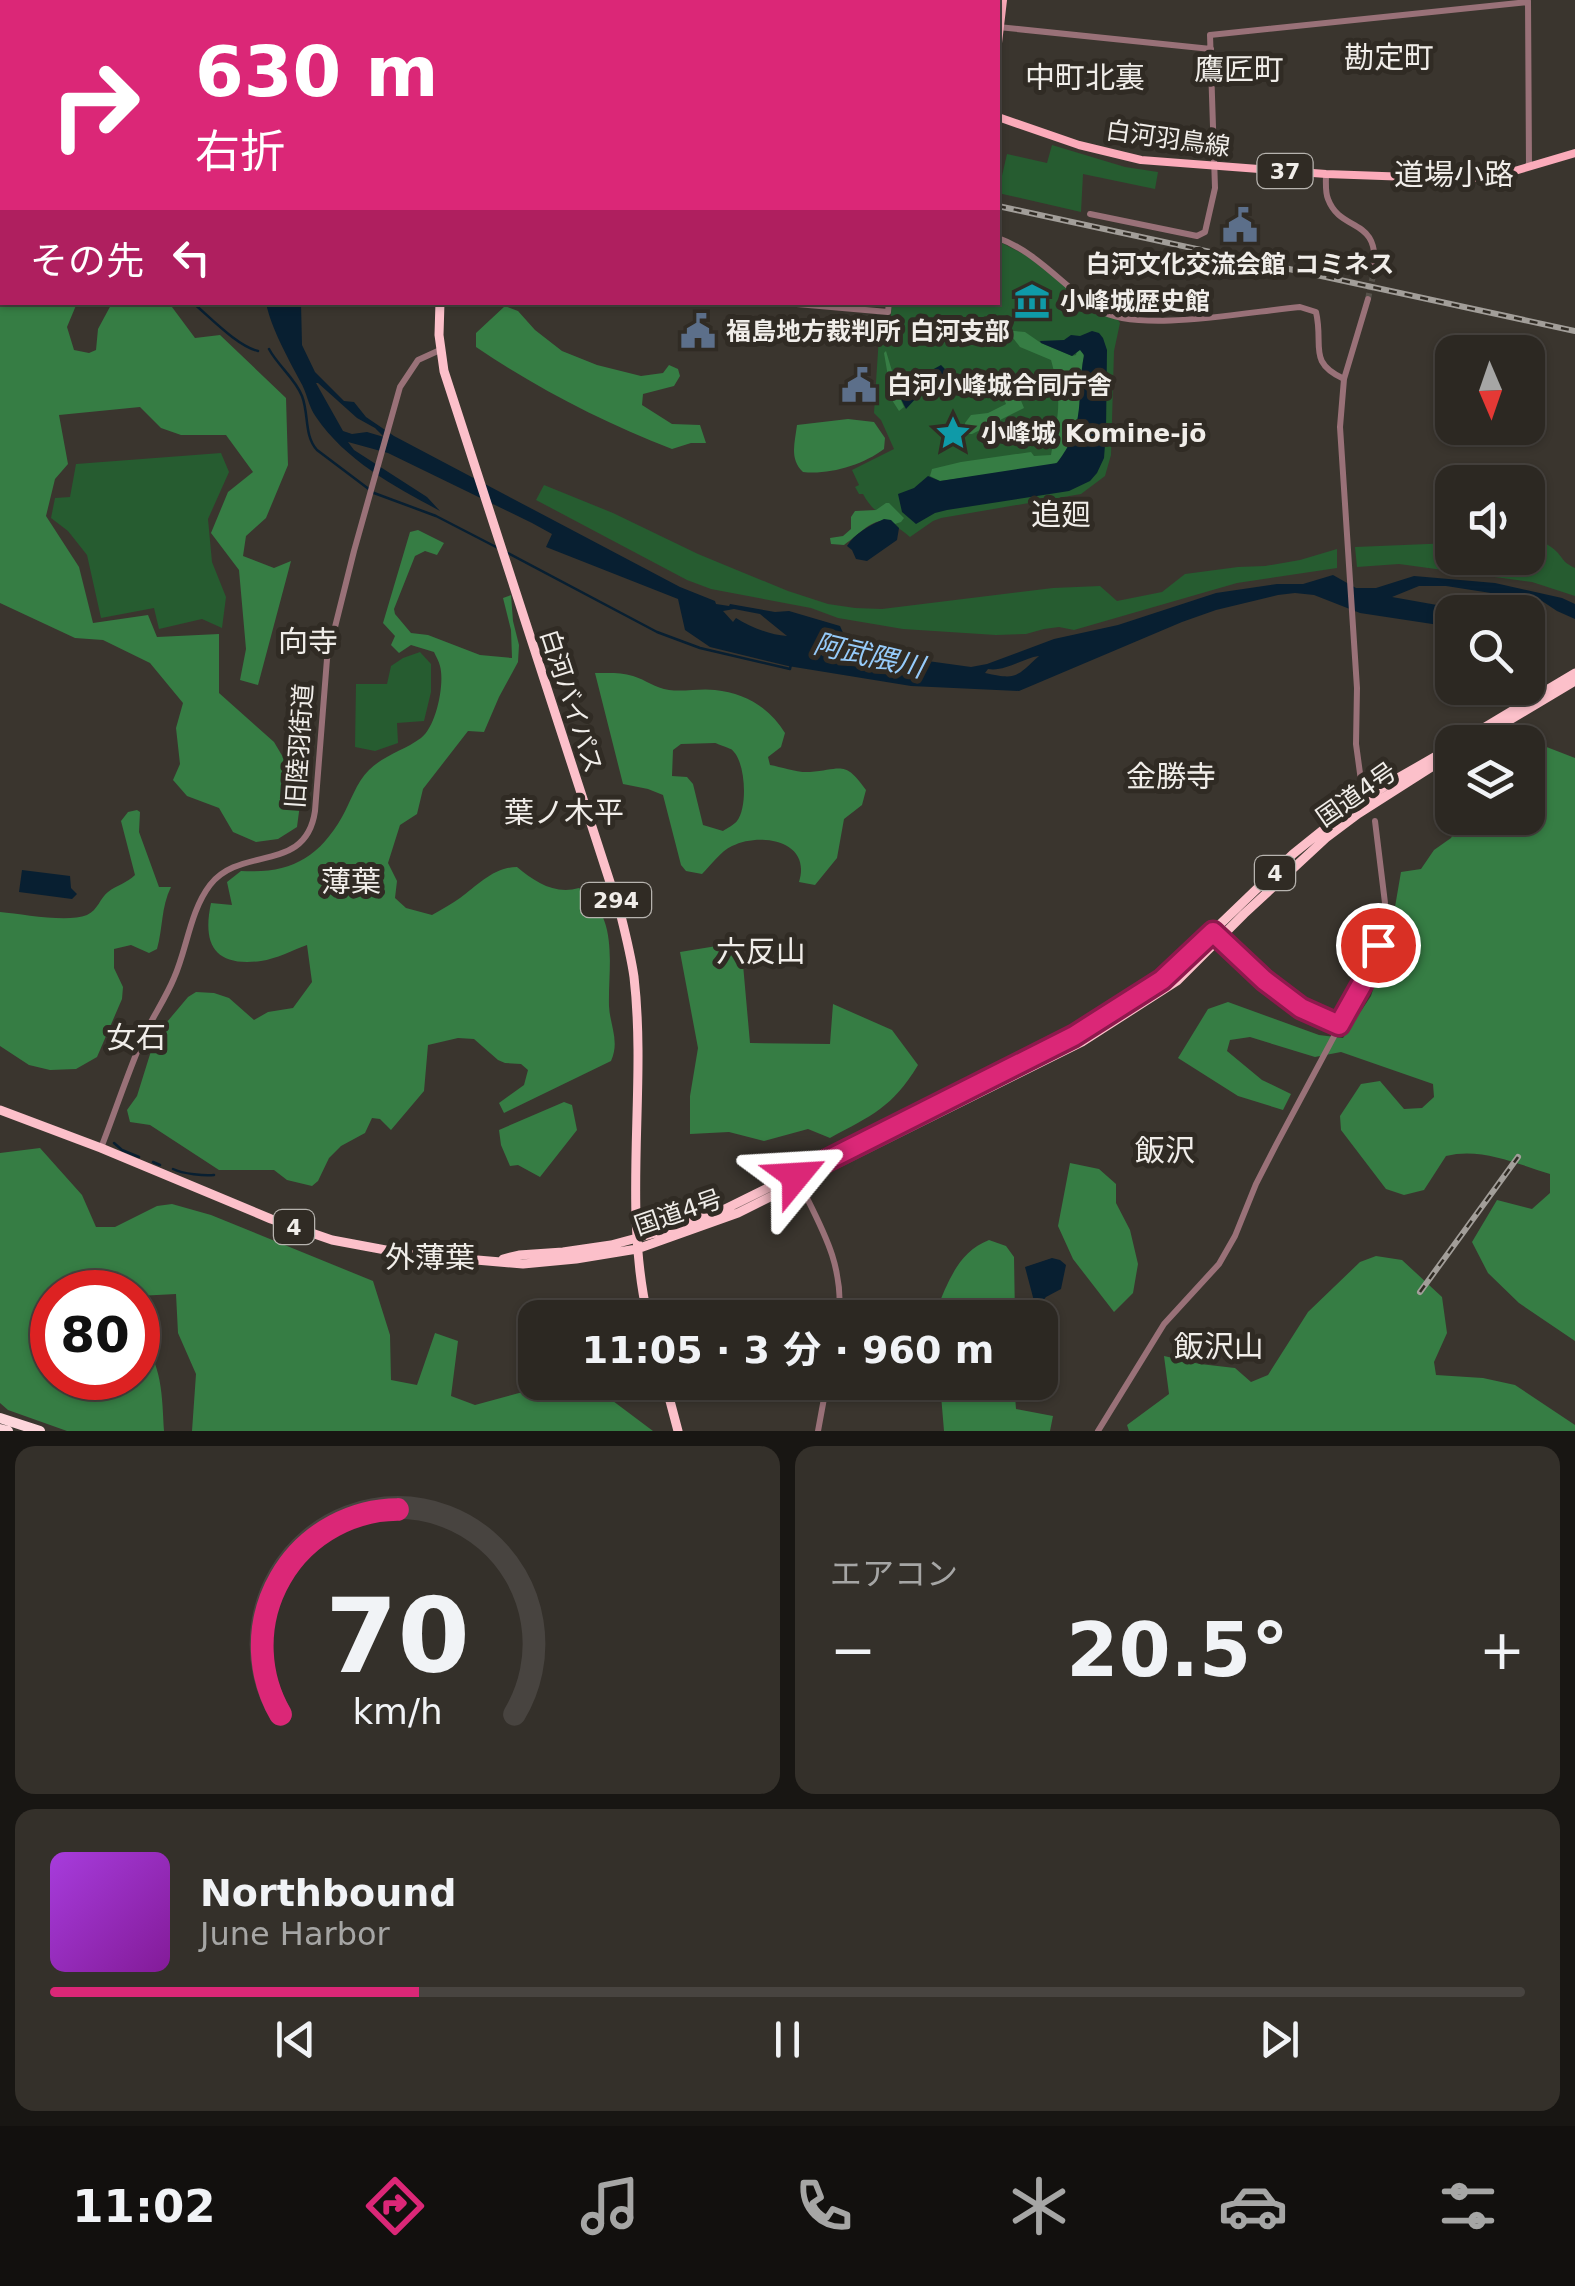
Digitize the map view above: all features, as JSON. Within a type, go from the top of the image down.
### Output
[{"type":"highway","name":"白河バイパス","points":[[440,305],[440,350],[621,916],[630,955],[636,1022],[637,1243]]},
{"type":"highway","points":[[1489,725],[1575,674]]},
{"type":"highway","points":[[1502,725],[1575,682]]},
{"type":"highway","name":"国道4号","points":[[0,1110],[332,1240],[407,1254],[498,1261],[519,1255],[637,1243],[798,1180],[1082,1042],[1177,981],[1216,935],[1326,838],[1435,762]]},
{"type":"highway","name":"294","points":[[637,1243],[645,1300]]},
{"type":"highway","points":[[670,1400],[678,1431]]},
{"type":"highway","points":[[0,1418],[40,1431]]},
{"type":"highway","points":[[0,1428],[8,1431]]},
{"type":"main road","name":"白河羽鳥線","points":[[1000,117],[1122,157],[1326,174],[1453,179],[1490,176],[1575,152]]},
{"type":"street","points":[[1090,214],[1170,231],[1203,235],[1206,232],[1215,190],[1210,35],[1528,1],[1529,167]]},
{"type":"street","points":[[1000,27],[1210,49]]},
{"type":"street","points":[[1326,174],[1328,200],[1340,215],[1371,239],[1374,272]]},
{"type":"street","points":[[1000,239],[1032,256],[1099,310],[1122,318],[1162,321],[1311,308],[1318,320],[1320,362],[1344,379]]},
{"type":"street","points":[[1362,788],[1356,744],[1357,688],[1340,427],[1344,379],[1368,298]]},
{"type":"street","points":[[808,305],[888,312],[889,305]]},
{"type":"street","name":"旧陸羽街道","points":[[102,1148],[143,1036],[174,978],[203,895],[226,870],[283,854],[309,834],[315,811],[326,659],[368,497],[400,387],[410,368],[424,356],[440,350]]},
{"type":"street","points":[[1098,1431],[1164,1324],[1219,1264],[1262,1171],[1371,965],[1385,903],[1375,821]]},
{"type":"street","points":[[1216,935],[1301,1008],[1339,1025]]},
{"type":"street","points":[[798,1180],[832,1249],[840,1282],[840,1300]]},
{"type":"street","points":[[818,1431],[824,1400]]},
{"type":"green space","points":[[1052,145],[1125,167],[1158,172],[1155,189],[1083,174],[1081,212],[1000,193],[1007,154],[1047,163]]},
{"type":"green space","points":[[1000,242],[1027,256],[1100,313],[1120,323],[1114,351],[1111,455],[1105,476],[1081,494],[941,518],[910,537],[859,494],[852,470],[894,449],[874,413],[879,336],[890,325],[892,305],[1000,305]]},
{"type":"green space","points":[[0,305],[76,305],[67,327],[74,350],[89,353],[96,350],[98,329],[111,305],[170,305],[195,338],[220,335],[286,398],[288,465],[266,518],[246,536],[243,556],[274,568],[291,561],[258,685],[240,680],[246,649],[239,570],[211,533],[228,492],[253,472],[226,435],[181,435],[161,428],[140,407],[59,415],[68,464],[55,479],[46,516],[79,567],[93,623],[148,615],[157,637],[219,634],[219,693],[274,742],[302,789],[297,827],[278,839],[256,842],[233,832],[219,808],[187,796],[173,780],[180,764],[176,728],[183,703],[150,663],[103,640],[75,638],[0,603]]},
{"type":"green space","points":[[505,306],[518,311],[562,351],[597,365],[641,376],[663,373],[669,365],[678,369],[680,376],[674,386],[643,394],[642,405],[672,424],[700,425],[706,443],[672,449],[646,439],[547,391],[476,347],[476,333]]},
{"type":"green space","points":[[1025,332],[1072,356],[1082,350],[1078,416],[1071,444],[1052,466],[940,481],[930,476],[932,469],[961,462],[1031,452],[1034,456],[1051,455],[1058,408],[1051,360],[1020,347],[1013,338],[989,343],[985,337]]},
{"type":"green space","points":[[886,351],[892,371],[902,383],[898,394],[904,407],[899,411],[892,400]]},
{"type":"green space","points":[[1002,374],[1011,376],[1024,408],[966,434],[965,423],[971,415],[988,413],[1006,404],[995,378]]},
{"type":"green space","points":[[848,419],[874,422],[885,438],[884,449],[845,468],[803,472],[794,456],[797,425]]},
{"type":"green space","points":[[221,453],[229,472],[208,519],[212,562],[226,597],[222,628],[202,619],[159,629],[154,608],[101,618],[87,555],[68,531],[51,518],[55,498],[70,497],[76,464]]},
{"type":"green space","points":[[544,485],[788,591],[855,608],[882,609],[1100,586],[1117,601],[1162,592],[1185,574],[1265,566],[1337,549],[1337,568],[1237,583],[1074,630],[1059,627],[996,635],[903,629],[838,618],[811,608],[711,589],[687,580],[536,500]]},
{"type":"green space","points":[[886,503],[904,518],[901,522],[875,523],[844,545],[831,544],[830,538],[843,536],[851,529],[855,511],[876,510]]},
{"type":"green space","points":[[418,530],[444,543],[437,555],[425,551],[415,556],[395,614],[411,633],[428,635],[480,655],[512,658],[511,630],[503,598],[511,595],[518,662],[484,732],[468,731],[423,789],[417,814],[400,825],[388,863],[397,881],[395,898],[406,908],[432,915],[494,873],[517,867],[546,886],[562,890],[579,888],[601,913],[606,927],[614,1054],[611,1061],[504,1113],[499,1103],[524,1085],[528,1070],[521,1064],[498,1060],[474,1039],[458,1038],[428,1045],[424,1091],[391,1130],[380,1119],[372,1118],[365,1133],[341,1146],[329,1158],[312,1186],[287,1180],[274,1170],[219,1170],[150,1125],[130,1122],[127,1110],[137,1096],[156,1035],[188,997],[196,992],[229,998],[254,1020],[268,1012],[293,1008],[312,982],[307,945],[261,961],[245,962],[215,950],[209,931],[211,903],[232,905],[227,882],[241,871],[274,870],[312,853],[333,832],[369,770],[421,738],[431,725],[441,674],[434,652],[411,645],[399,653],[391,645],[395,636],[383,623],[410,532]]},
{"type":"green space","points":[[1435,544],[1435,569],[1399,564],[1357,567],[1355,547]]},
{"type":"green space","points":[[1545,544],[1575,568],[1575,596],[1532,582],[1480,575],[1545,575]]},
{"type":"green space","points":[[420,652],[431,664],[431,692],[424,721],[397,723],[398,743],[375,751],[355,747],[356,684],[387,684],[391,666]]},
{"type":"green space","points":[[595,673],[628,675],[669,690],[715,690],[746,698],[772,716],[785,733],[781,747],[768,757],[770,765],[805,772],[847,770],[866,790],[862,805],[844,819],[837,858],[815,885],[799,882],[801,868],[791,848],[769,840],[732,846],[702,874],[686,871],[681,865],[663,795],[623,784]],"holes":[[[716,743],[736,755],[744,784],[741,814],[723,831],[703,825],[693,784],[687,777],[672,776],[673,750],[681,744]]]},
{"type":"green space","points":[[1545,746],[1575,758],[1575,1341],[1519,1303],[1488,1273],[1472,1242],[1497,1200],[1532,1209],[1550,1193],[1550,1174],[1499,1158],[1459,1154],[1446,1156],[1424,1190],[1404,1195],[1386,1189],[1341,1130],[1340,1116],[1361,1084],[1380,1081],[1404,1109],[1422,1108],[1434,1097],[1433,1084],[1341,1052],[1315,1057],[1250,1037],[1230,1040],[1227,1051],[1262,1080],[1291,1094],[1283,1110],[1238,1096],[1178,1058],[1208,1009],[1228,1002],[1319,1035],[1343,1038],[1371,996],[1390,936],[1401,872],[1421,869],[1434,850],[1451,838],[1545,835]]},
{"type":"green space","points":[[137,810],[139,832],[159,887],[171,887],[157,949],[149,953],[131,945],[114,949],[114,968],[123,987],[122,999],[97,1057],[76,1069],[50,1070],[29,1065],[0,1046],[0,912],[57,918],[91,913],[108,892],[135,875],[121,821],[128,812]]},
{"type":"green space","points":[[741,942],[750,1043],[830,1044],[833,1004],[892,1030],[918,1065],[890,1101],[830,1138],[808,1129],[764,1141],[729,1132],[690,1134],[690,1096],[698,1048],[680,952]]},
{"type":"green space","points":[[564,1102],[572,1105],[577,1130],[540,1177],[518,1165],[510,1166],[499,1130]]},
{"type":"green space","points":[[40,1148],[82,1195],[96,1227],[115,1227],[157,1206],[172,1204],[211,1215],[373,1281],[390,1335],[391,1380],[417,1385],[435,1333],[458,1341],[451,1396],[475,1405],[518,1393],[518,1400],[612,1400],[653,1431],[192,1431],[196,1374],[178,1333],[176,1294],[160,1295],[160,1270],[30,1270],[30,1400],[160,1400],[160,1387],[164,1431],[67,1431],[8,1410],[0,1403],[0,1153]]},
{"type":"green space","points":[[1070,1163],[1099,1169],[1116,1184],[1116,1203],[1130,1230],[1138,1264],[1133,1293],[1114,1312],[1073,1259],[1058,1226]]},
{"type":"green space","points":[[989,1240],[1006,1246],[1014,1257],[1015,1300],[940,1300],[955,1269],[978,1245]]},
{"type":"green space","points":[[1376,1256],[1402,1260],[1442,1297],[1447,1333],[1434,1362],[1436,1375],[1515,1385],[1575,1425],[1575,1431],[1129,1431],[1127,1425],[1169,1394],[1164,1356],[1235,1368],[1251,1382],[1268,1375],[1308,1312],[1360,1262]]},
{"type":"green space","points":[[941,1400],[1015,1400],[1016,1409],[1053,1416],[1050,1431],[944,1431]]},
{"type":"water","name":"阿武隈川","points":[[266,305],[301,305],[302,345],[315,372],[344,401],[354,402],[366,417],[394,436],[716,604],[789,611],[840,626],[844,635],[906,658],[971,667],[987,664],[1054,639],[1118,625],[1216,593],[1303,584],[1333,575],[1356,588],[1376,588],[1414,576],[1495,583],[1562,598],[1575,604],[1575,619],[1545,603],[1545,595],[1419,586],[1392,597],[1435,605],[1435,624],[1360,613],[1314,595],[1295,593],[1216,610],[1182,622],[1019,691],[911,686],[788,666],[710,647],[685,630],[678,599],[546,547],[552,534],[532,523],[388,453],[348,442],[354,450],[427,497],[440,511],[405,492],[372,471],[328,433],[311,408],[280,343]],"holes":[[[316,383],[384,437],[343,431]],[[723,611],[760,614],[787,636],[760,630],[736,618],[733,622]],[[1039,656],[1015,675],[985,673]]]},
{"type":"water","points":[[1092,331],[1103,338],[1107,350],[1106,431],[1104,458],[1090,481],[1069,491],[947,510],[916,524],[902,512],[898,494],[914,488],[928,476],[940,481],[1057,463],[1077,423],[1084,355],[1080,350],[1072,356],[1040,341],[1064,340]]},
{"type":"water","points":[[941,365],[947,371],[923,387],[906,409],[899,395],[901,387]]},
{"type":"water","points":[[884,519],[899,528],[897,540],[867,561],[856,559],[847,546],[863,530]]},
{"type":"water","points":[[22,870],[70,876],[71,888],[77,894],[72,899],[19,892]]},
{"type":"water","points":[[1052,1258],[1060,1260],[1066,1265],[1061,1289],[1044,1300],[1034,1300],[1025,1267]]},
{"type":"waterway","points":[[196,305],[233,337],[258,351]]},
{"type":"waterway","points":[[269,349],[299,390],[310,438],[317,450],[374,493],[436,516],[496,547]]},
{"type":"waterway","points":[[508,553],[657,632],[700,648],[790,669],[791,664]]},
{"type":"waterway","points":[[114,1143],[139,1157]]},
{"type":"waterway","points":[[153,1162],[160,1165]]},
{"type":"waterway","points":[[173,1169],[214,1175]]},
{"type":"tunnel","points":[[1368,299],[1374,271]]},
{"type":"railway","points":[[1000,206],[1575,331]]},
{"type":"railway","points":[[1420,1292],[1518,1157]]},
{"type":"place","name":"白河文化交流会館 コミネス","points":[[1240,225]]},
{"type":"place","name":"小峰城歴史館","points":[[1032,301]]},
{"type":"place","name":"福島地方裁判所 白河支部","points":[[698,331]]},
{"type":"place","name":"白河小峰城合同庁舎","points":[[859,385]]},
{"type":"place","name":"小峰城 Komine-jō","points":[[953,433]]},
{"type":"district","name":"勘定町","points":[[1389,58]]},
{"type":"district","name":"鷹匠町","points":[[1239,70]]},
{"type":"district","name":"中町北裏","points":[[1085,78]]},
{"type":"district","name":"道場小路","points":[[1454,175]]},
{"type":"district","name":"追廻","points":[[1061,515]]},
{"type":"district","name":"向寺","points":[[308,642]]},
{"type":"district","name":"金勝寺","points":[[1171,777]]},
{"type":"district","name":"葉ノ木平","points":[[564,813]]},
{"type":"district","name":"薄葉","points":[[351,882]]},
{"type":"district","name":"六反山","points":[[761,952]]},
{"type":"district","name":"女石","points":[[136,1038]]},
{"type":"district","name":"飯沢","points":[[1165,1151]]},
{"type":"district","name":"外薄葉","points":[[430,1258]]},
{"type":"district","name":"飯沢山","points":[[1219,1347]]},
{"type":"route","points":[[796,1176],[1074,1036],[1162,980],[1213,932],[1301,1008],[1339,1025],[1378,945]]}]
